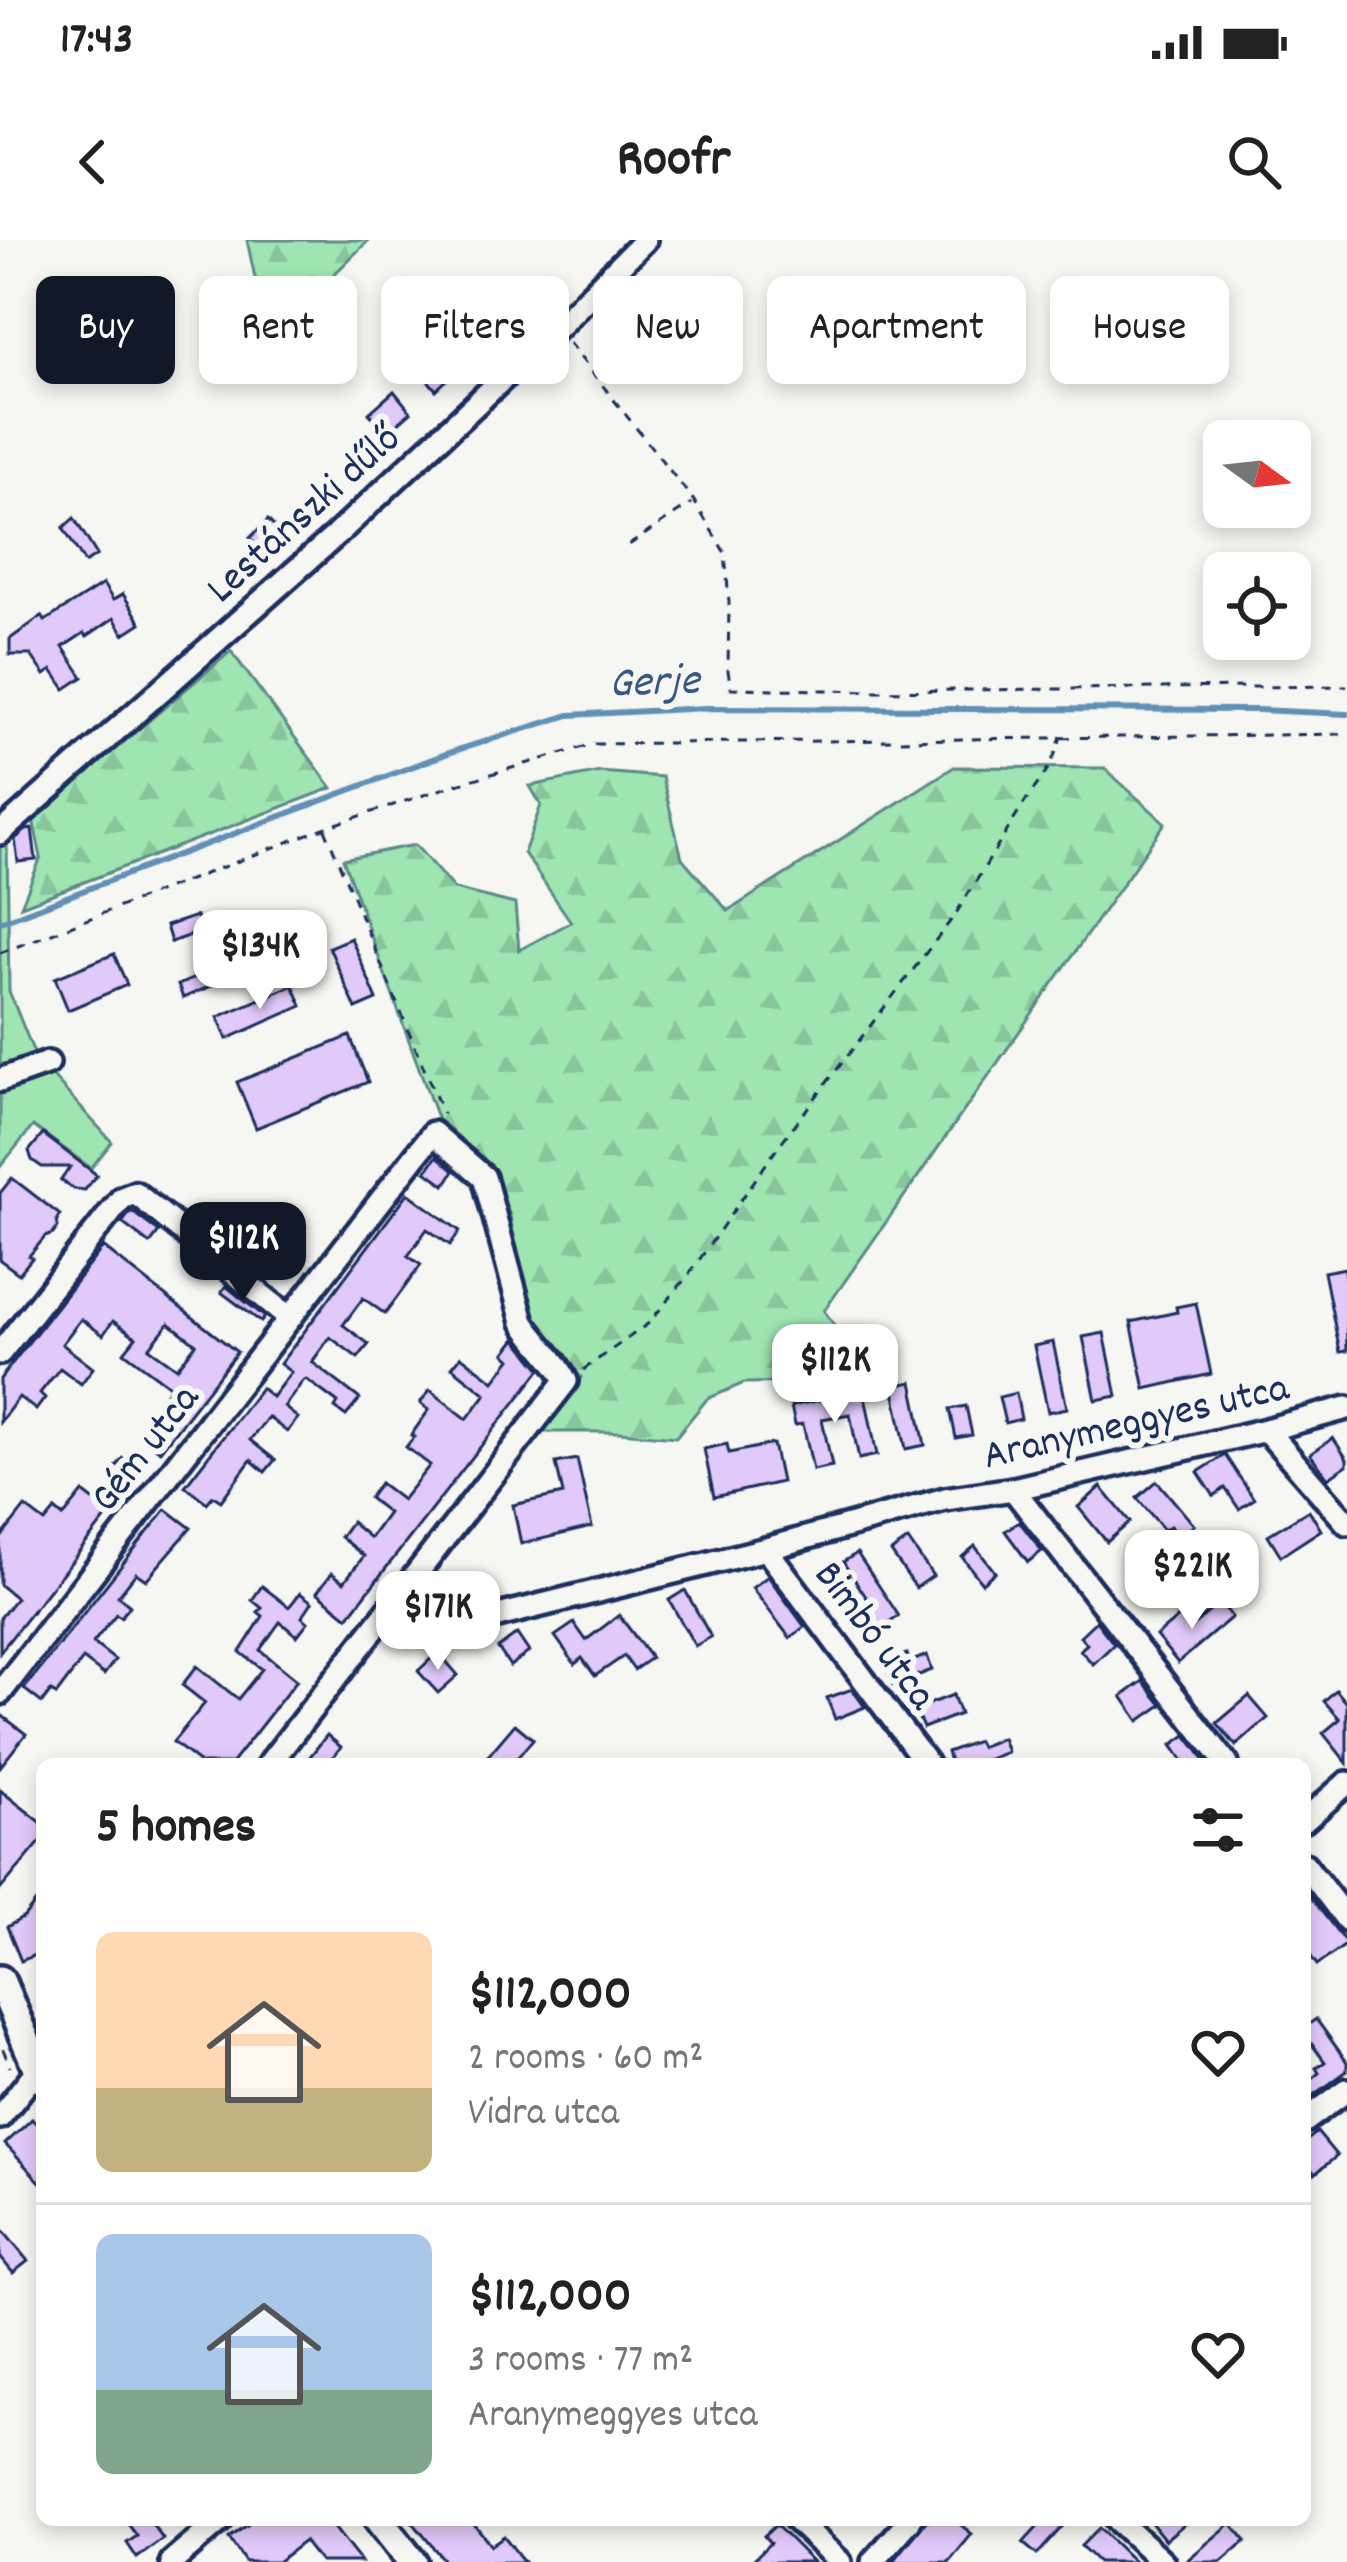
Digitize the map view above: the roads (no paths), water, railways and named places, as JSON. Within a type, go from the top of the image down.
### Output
[{"type":"main road","points":[[0,1981],[36,2076]]},
{"type":"main road","points":[[385,2526],[412,2562]]},
{"type":"street","name":"Lestánszki dűlő","points":[[1,832],[335,536],[645,240]]},
{"type":"street","points":[[0,1080],[48,1063]]},
{"type":"street","name":"Gém utca","points":[[0,1693],[433,1133],[484,1177],[523,1322],[560,1366],[566,1381],[382,1618]]},
{"type":"street","points":[[0,1353],[122,1198],[134,1193],[290,1318]]},
{"type":"street","name":"Aranymeggyes utca","points":[[382,1618],[430,1633],[945,1499],[1012,1490],[1347,1408]]},
{"type":"street","points":[[1266,1430],[1347,1523]]},
{"type":"street","points":[[1012,1490],[1222,1758]]},
{"type":"street","name":"Bimbó utca","points":[[766,1549],[923,1758]]},
{"type":"street","points":[[274,1758],[382,1618]]},
{"type":"street","points":[[1311,1815],[1347,1783]]},
{"type":"street","points":[[1311,1873],[1347,1920]]},
{"type":"street","points":[[0,2117],[36,2076]]},
{"type":"street","points":[[1311,2117],[1347,2090]]},
{"type":"street","points":[[172,2562],[214,2526]]},
{"type":"street","points":[[802,2526],[841,2562]]},
{"type":"street","points":[[873,2562],[905,2526]]},
{"type":"street","points":[[1124,2526],[1163,2562]]},
{"type":"waterway","name":"Gerje","points":[[0,922],[451,752],[569,715],[706,708],[1347,714]]}]
